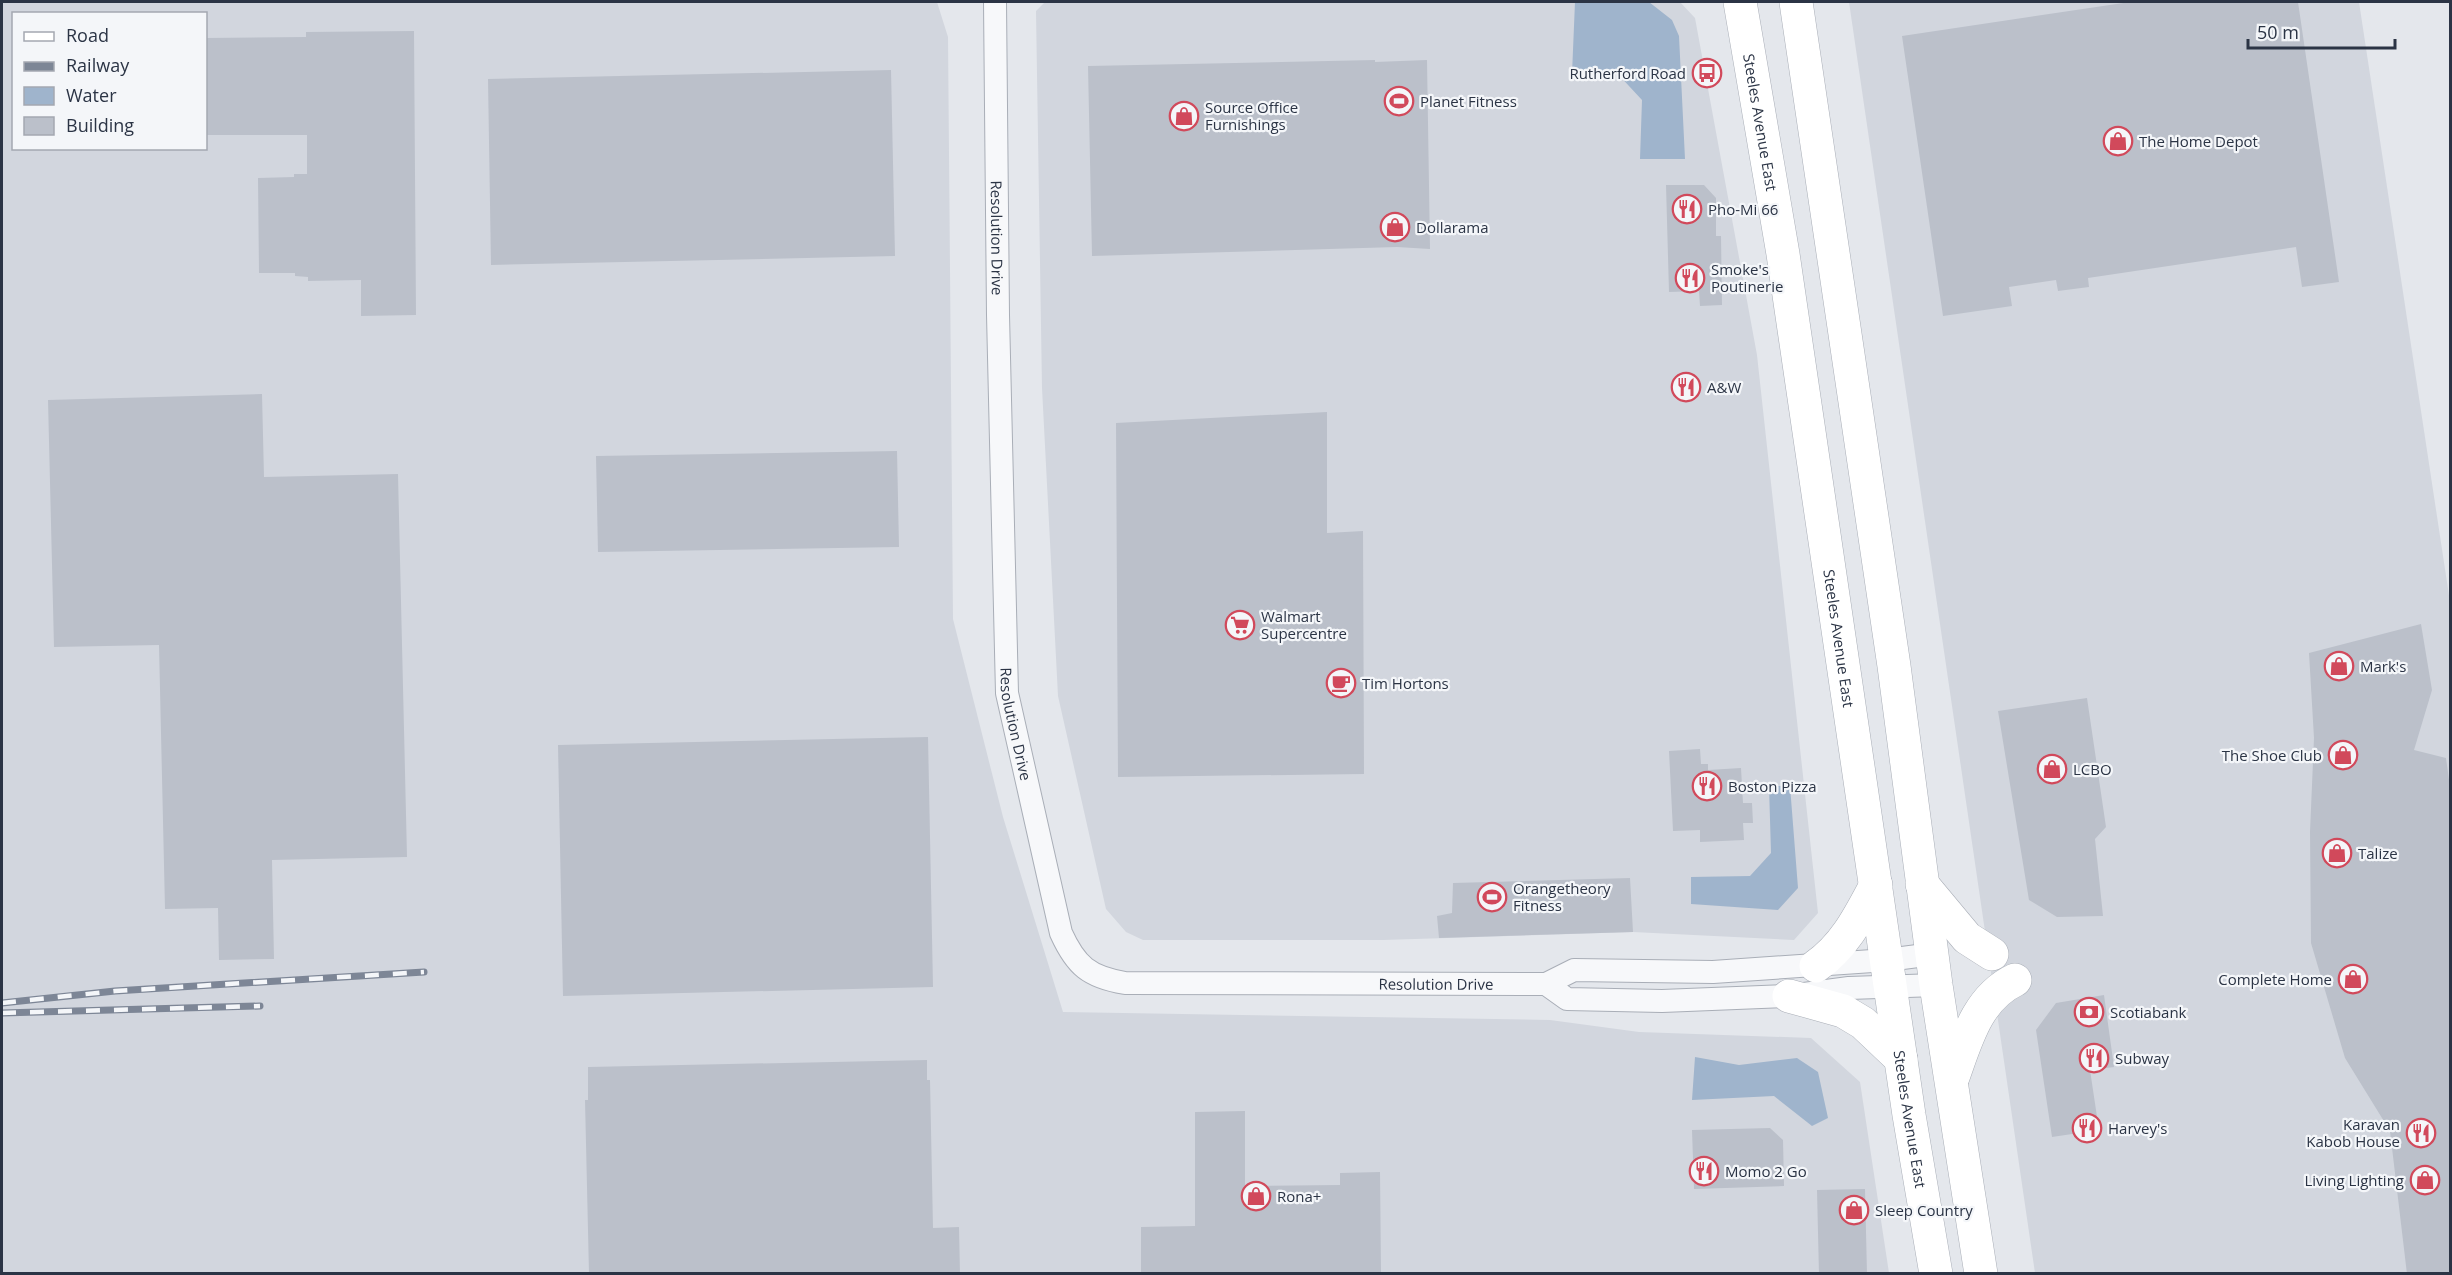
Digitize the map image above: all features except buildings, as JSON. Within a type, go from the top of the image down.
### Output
[{"type":"main road","name":"Steeles Avenue East","points":[[1740,3],[1783,254],[1901,1059],[1936,1274]]},
{"type":"main road","points":[[1801,10],[1894,666],[1922,884],[1981,1274]]},
{"type":"main road","points":[[1922,884],[1967,938],[1992,954]]},
{"type":"main road","points":[[1816,966],[1833,954],[1857,921],[1876,885]]},
{"type":"main road","points":[[1952,1079],[1975,1018],[2001,987],[2015,980]]},
{"type":"main road","points":[[1789,996],[1822,1004],[1851,1016],[1863,1023],[1901,1059]]},
{"type":"street","name":"Resolution Drive","points":[[995,2],[998,315],[1007,693],[1061,933],[1070,953],[1084,969],[1104,979],[1125,983],[1546,984],[1574,970],[1713,972],[1816,966],[1889,973],[1935,970]]},
{"type":"street","name":"Resolution Drive","points":[[1546,984],[1567,999],[1662,1001],[1789,996],[1850,988],[1889,973],[1935,970]]},
{"type":"shaded area","points":[[2,2],[937,2],[948,37],[953,619],[1003,817],[1063,1012],[1550,1020],[1639,1032],[1811,1038],[1860,1082],[1889,1273],[2,1274]]},
{"type":"shaded area","points":[[1045,2],[1680,2],[1695,18],[1757,355],[1818,913],[1794,940],[1633,932],[1383,940],[1143,940],[1126,932],[1106,909],[1058,696],[1042,388],[1036,11]]},
{"type":"shaded area","points":[[1849,2],[2359,2],[2450,602],[2450,1273],[2035,1273]]},
{"type":"water","points":[[1575,2],[1649,2],[1672,20],[1679,36],[1685,159],[1640,159],[1642,100],[1616,72],[1572,74]]},
{"type":"water","points":[[1769,786],[1790,786],[1798,888],[1778,910],[1691,904],[1691,877],[1750,876],[1771,853]]},
{"type":"water","points":[[1695,1057],[1739,1065],[1797,1058],[1818,1072],[1828,1118],[1812,1126],[1774,1096],[1692,1100]]},
{"type":"railway","points":[[2,1003],[115,991],[424,972]]},
{"type":"railway","points":[[2,1013],[260,1006]]},
{"type":"place","name":"Rutherford Road","points":[[1707,73]]},
{"type":"place","name":"Planet Fitness","points":[[1399,101]]},
{"type":"place","name":"Source Office Furnishings","points":[[1184,116]]},
{"type":"place","name":"The Home Depot","points":[[2118,141]]},
{"type":"place","name":"Pho-Mi 66","points":[[1687,209]]},
{"type":"place","name":"Dollarama","points":[[1395,227]]},
{"type":"place","name":"Smoke's Poutinerie","points":[[1690,278]]},
{"type":"place","name":"A&W","points":[[1686,387]]},
{"type":"place","name":"Walmart Supercentre","points":[[1240,625]]},
{"type":"place","name":"Mark's","points":[[2339,666]]},
{"type":"place","name":"Tim Hortons","points":[[1341,683]]},
{"type":"place","name":"The Shoe Club","points":[[2343,755]]},
{"type":"place","name":"LCBO","points":[[2052,769]]},
{"type":"place","name":"Boston Pizza","points":[[1707,786]]},
{"type":"place","name":"Talize","points":[[2337,853]]},
{"type":"place","name":"Orangetheory Fitness","points":[[1492,897]]},
{"type":"place","name":"Complete Home","points":[[2353,979]]},
{"type":"place","name":"Scotiabank","points":[[2089,1012]]},
{"type":"place","name":"Subway","points":[[2094,1058]]},
{"type":"place","name":"Harvey's","points":[[2087,1128]]},
{"type":"place","name":"Karavan Kabob House","points":[[2421,1133]]},
{"type":"place","name":"Momo 2 Go","points":[[1704,1171]]},
{"type":"place","name":"Living Lighting","points":[[2425,1180]]},
{"type":"place","name":"Rona+","points":[[1256,1196]]},
{"type":"place","name":"Sleep Country","points":[[1854,1210]]}]
